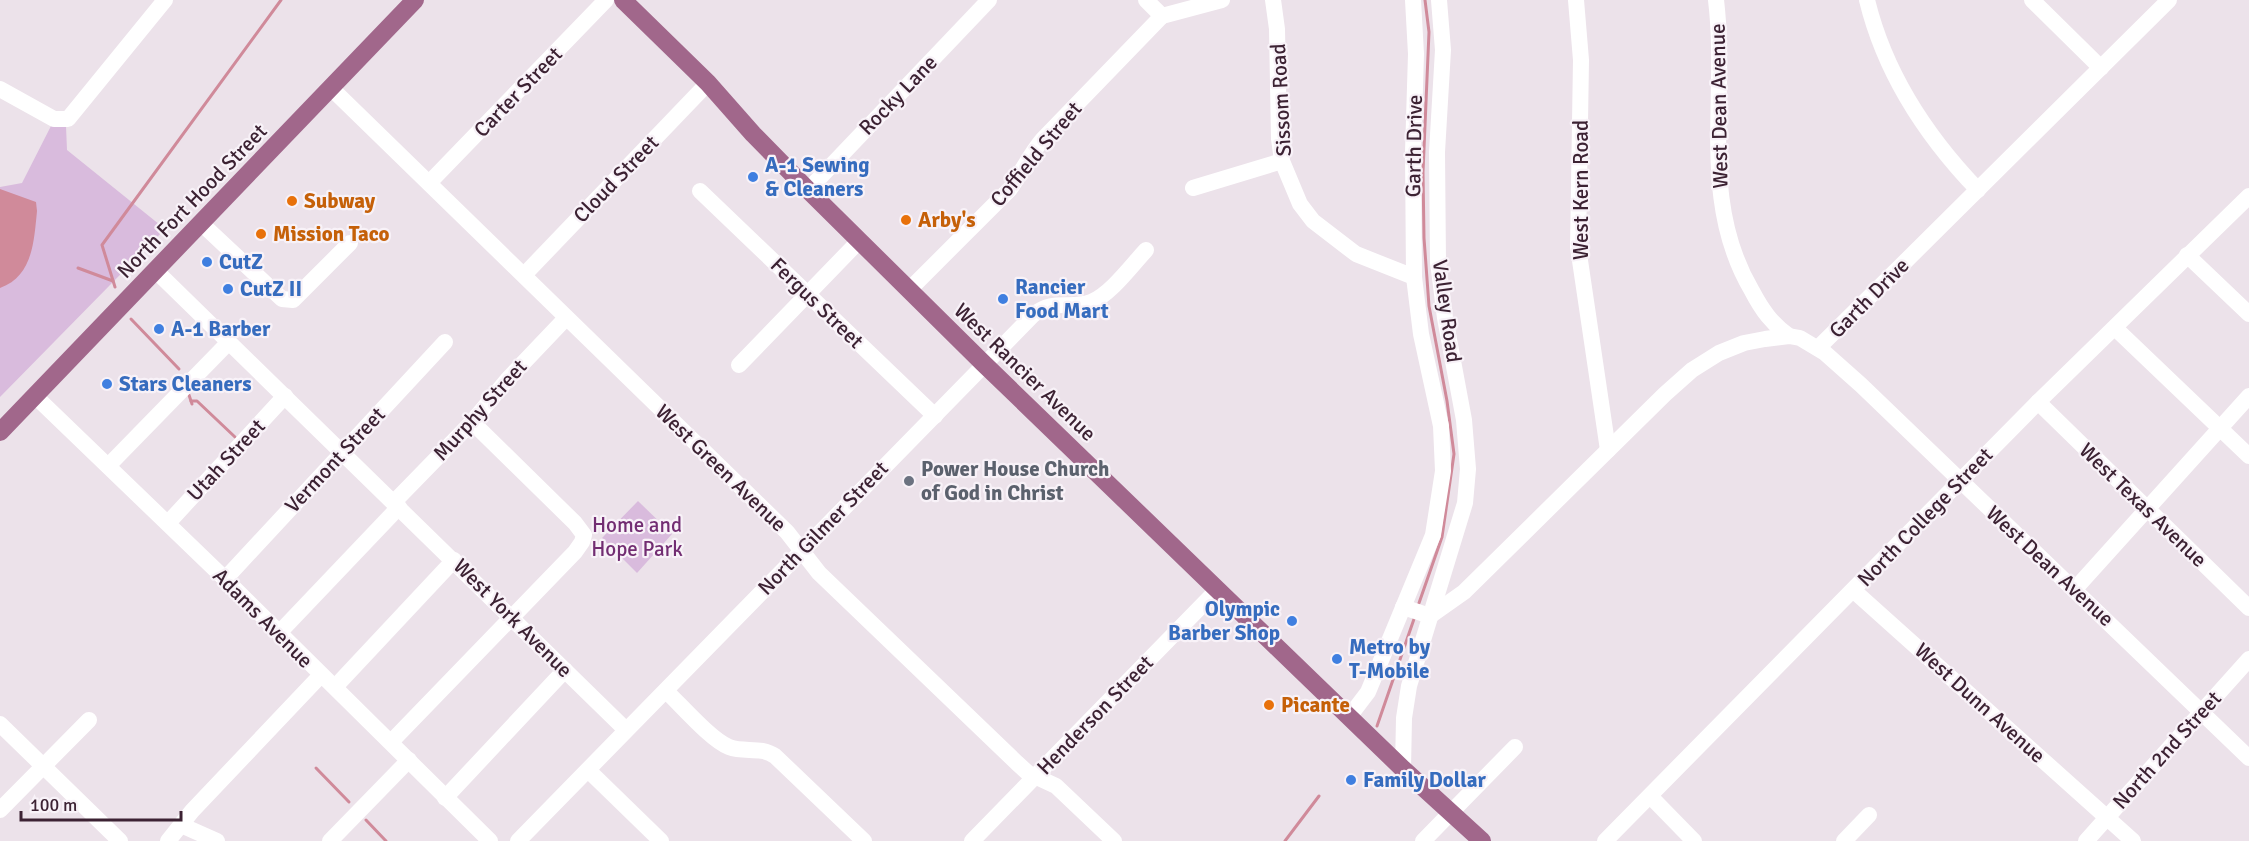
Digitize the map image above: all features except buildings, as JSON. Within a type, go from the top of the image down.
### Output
[{"type":"main road","name":"North Fort Hood Street","points":[[0,432],[415,0]]},
{"type":"main road","name":"West Rancier Avenue","points":[[623,0],[708,83],[753,134],[808,190],[983,363],[1403,769],[1482,841]]},
{"type":"street","points":[[0,89],[54,119],[68,119],[165,0]]},
{"type":"street","name":"Carter Street","points":[[429,183],[606,0]]},
{"type":"street","name":"Rocky Lane","points":[[808,190],[989,0]]},
{"type":"street","points":[[1146,0],[1162,16],[1222,0]]},
{"type":"street","name":"Sissom Road","points":[[1273,0],[1277,29],[1279,139],[1282,161],[1300,204],[1313,221],[1356,254],[1414,277]]},
{"type":"street","name":"Garth Drive","points":[[1349,717],[1368,692],[1433,535],[1443,471],[1441,426],[1421,334],[1414,277],[1413,152],[1416,54],[1413,0]]},
{"type":"street","name":"Valley Road","points":[[1430,616],[1465,503],[1468,469],[1464,420],[1445,318],[1438,262],[1437,152],[1443,50],[1439,0]]},
{"type":"street","name":"West Kern Road","points":[[1576,0],[1581,60],[1578,247],[1608,450]]},
{"type":"street","name":"West Dean Avenue","points":[[1716,0],[1721,68],[1718,156],[1721,200],[1731,250],[1742,275],[1763,310],[1773,324],[1789,336]]},
{"type":"street","points":[[1867,0],[1871,18],[1886,57],[1914,111],[1948,159],[1978,190]]},
{"type":"street","points":[[2032,0],[2101,68]]},
{"type":"street","name":"Garth Drive","points":[[1430,616],[1464,592],[1692,370],[1719,353],[1744,342],[1789,336],[1800,338],[1818,348],[2169,0]]},
{"type":"street","name":"Coffield Street","points":[[909,290],[1010,189],[1042,139],[1162,16]]},
{"type":"street","name":"Cloud Street","points":[[524,275],[708,83]]},
{"type":"street","name":"West Green Avenue","points":[[332,88],[787,532],[819,573],[1017,764],[1056,786],[1114,841]]},
{"type":"street","points":[[1193,188],[1282,161]]},
{"type":"street","name":"Fergus Street","points":[[700,191],[934,416]]},
{"type":"street","name":"North College Street","points":[[1605,841],[1959,481],[2249,196]]},
{"type":"street","points":[[202,224],[286,301],[293,300],[350,243]]},
{"type":"street","points":[[739,365],[860,240]]},
{"type":"street","name":"North Gilmer Street","points":[[518,841],[934,416],[983,363],[1041,308],[1060,304],[1072,306],[1094,301],[1104,294],[1146,250]]},
{"type":"street","points":[[2187,255],[2249,314]]},
{"type":"street","name":"West York Avenue","points":[[156,271],[626,730]]},
{"type":"street","name":"Murphy Street","points":[[279,633],[472,422],[507,380],[566,318]]},
{"type":"street","points":[[2115,328],[2249,456]]},
{"type":"street","points":[[108,466],[230,342]]},
{"type":"street","name":"Vermont Street","points":[[225,579],[445,342]]},
{"type":"street","name":"West Dean Avenue","points":[[1818,348],[1861,385],[2249,758]]},
{"type":"street","name":"Adams Avenue","points":[[35,396],[168,523],[490,841]]},
{"type":"street","name":"Utah Street","points":[[168,523],[285,396]]},
{"type":"street","points":[[2075,589],[2249,396]]},
{"type":"street","name":"West Texas Avenue","points":[[2038,402],[2249,608]]},
{"type":"street","points":[[391,742],[575,552],[584,535],[575,523],[472,422]]},
{"type":"street","points":[[335,687],[454,560]]},
{"type":"street","name":"Henderson Street","points":[[972,841],[1217,590]]},
{"type":"street","name":"West Dunn Avenue","points":[[1853,590],[2133,841]]},
{"type":"street","points":[[1403,607],[1430,616],[1409,686],[1404,718],[1403,769]]},
{"type":"street","name":"North 2nd Street","points":[[2086,841],[2249,659]]},
{"type":"street","points":[[445,798],[565,670]]},
{"type":"street","points":[[168,841],[192,811],[321,675]]},
{"type":"street","points":[[666,691],[722,743],[738,749],[767,751],[775,756],[864,841]]},
{"type":"street","points":[[0,810],[90,720]]},
{"type":"street","points":[[0,724],[120,841]]},
{"type":"street","points":[[1423,841],[1515,747]]},
{"type":"street","points":[[330,841],[409,760]]},
{"type":"street","points":[[588,770],[661,841]]},
{"type":"street","points":[[1650,796],[1694,841]]},
{"type":"street","points":[[1844,841],[1869,815]]},
{"type":"street","points":[[181,825],[217,841]]},
{"type":"green space","points":[[51,126],[66,126],[67,150],[165,229],[0,397],[0,187],[22,183]]},
{"type":"green space","name":"Home and Hope Park","points":[[638,501],[672,534],[637,573],[602,538]]},
{"type":"shaded area","points":[[0,189],[36,202],[37,211],[30,256],[19,275],[0,288]]},
{"type":"waterway","points":[[115,287],[102,245],[281,0]]},
{"type":"waterway","points":[[1419,603],[1442,537],[1454,454],[1447,401],[1429,306],[1424,238],[1423,172],[1429,32],[1425,0]]},
{"type":"waterway","points":[[78,268],[113,281]]},
{"type":"waterway","points":[[131,319],[179,369]]},
{"type":"waterway","points":[[189,395],[192,404]]},
{"type":"waterway","points":[[191,401],[197,401],[235,437]]},
{"type":"waterway","points":[[1377,726],[1414,619]]},
{"type":"waterway","points":[[316,768],[349,802]]},
{"type":"waterway","points":[[1285,841],[1319,796]]},
{"type":"waterway","points":[[366,820],[386,841]]},
{"type":"place","name":"A-1 Sewing & Cleaners","points":[[753,177]]},
{"type":"place","name":"Subway","points":[[292,201]]},
{"type":"place","name":"Arby's","points":[[906,220]]},
{"type":"place","name":"Mission Taco","points":[[261,234]]},
{"type":"place","name":"CutZ","points":[[207,262]]},
{"type":"place","name":"CutZ II","points":[[228,289]]},
{"type":"place","name":"Rancier Food Mart","points":[[1003,299]]},
{"type":"place","name":"A-1 Barber","points":[[159,329]]},
{"type":"place","name":"Stars Cleaners","points":[[107,384]]},
{"type":"place","name":"Power House Church of God in Christ","points":[[909,481]]},
{"type":"place","name":"Olympic Barber Shop","points":[[1292,621]]},
{"type":"place","name":"Metro by T-Mobile","points":[[1337,659]]},
{"type":"place","name":"Picante","points":[[1269,705]]},
{"type":"place","name":"Family Dollar","points":[[1351,780]]}]
